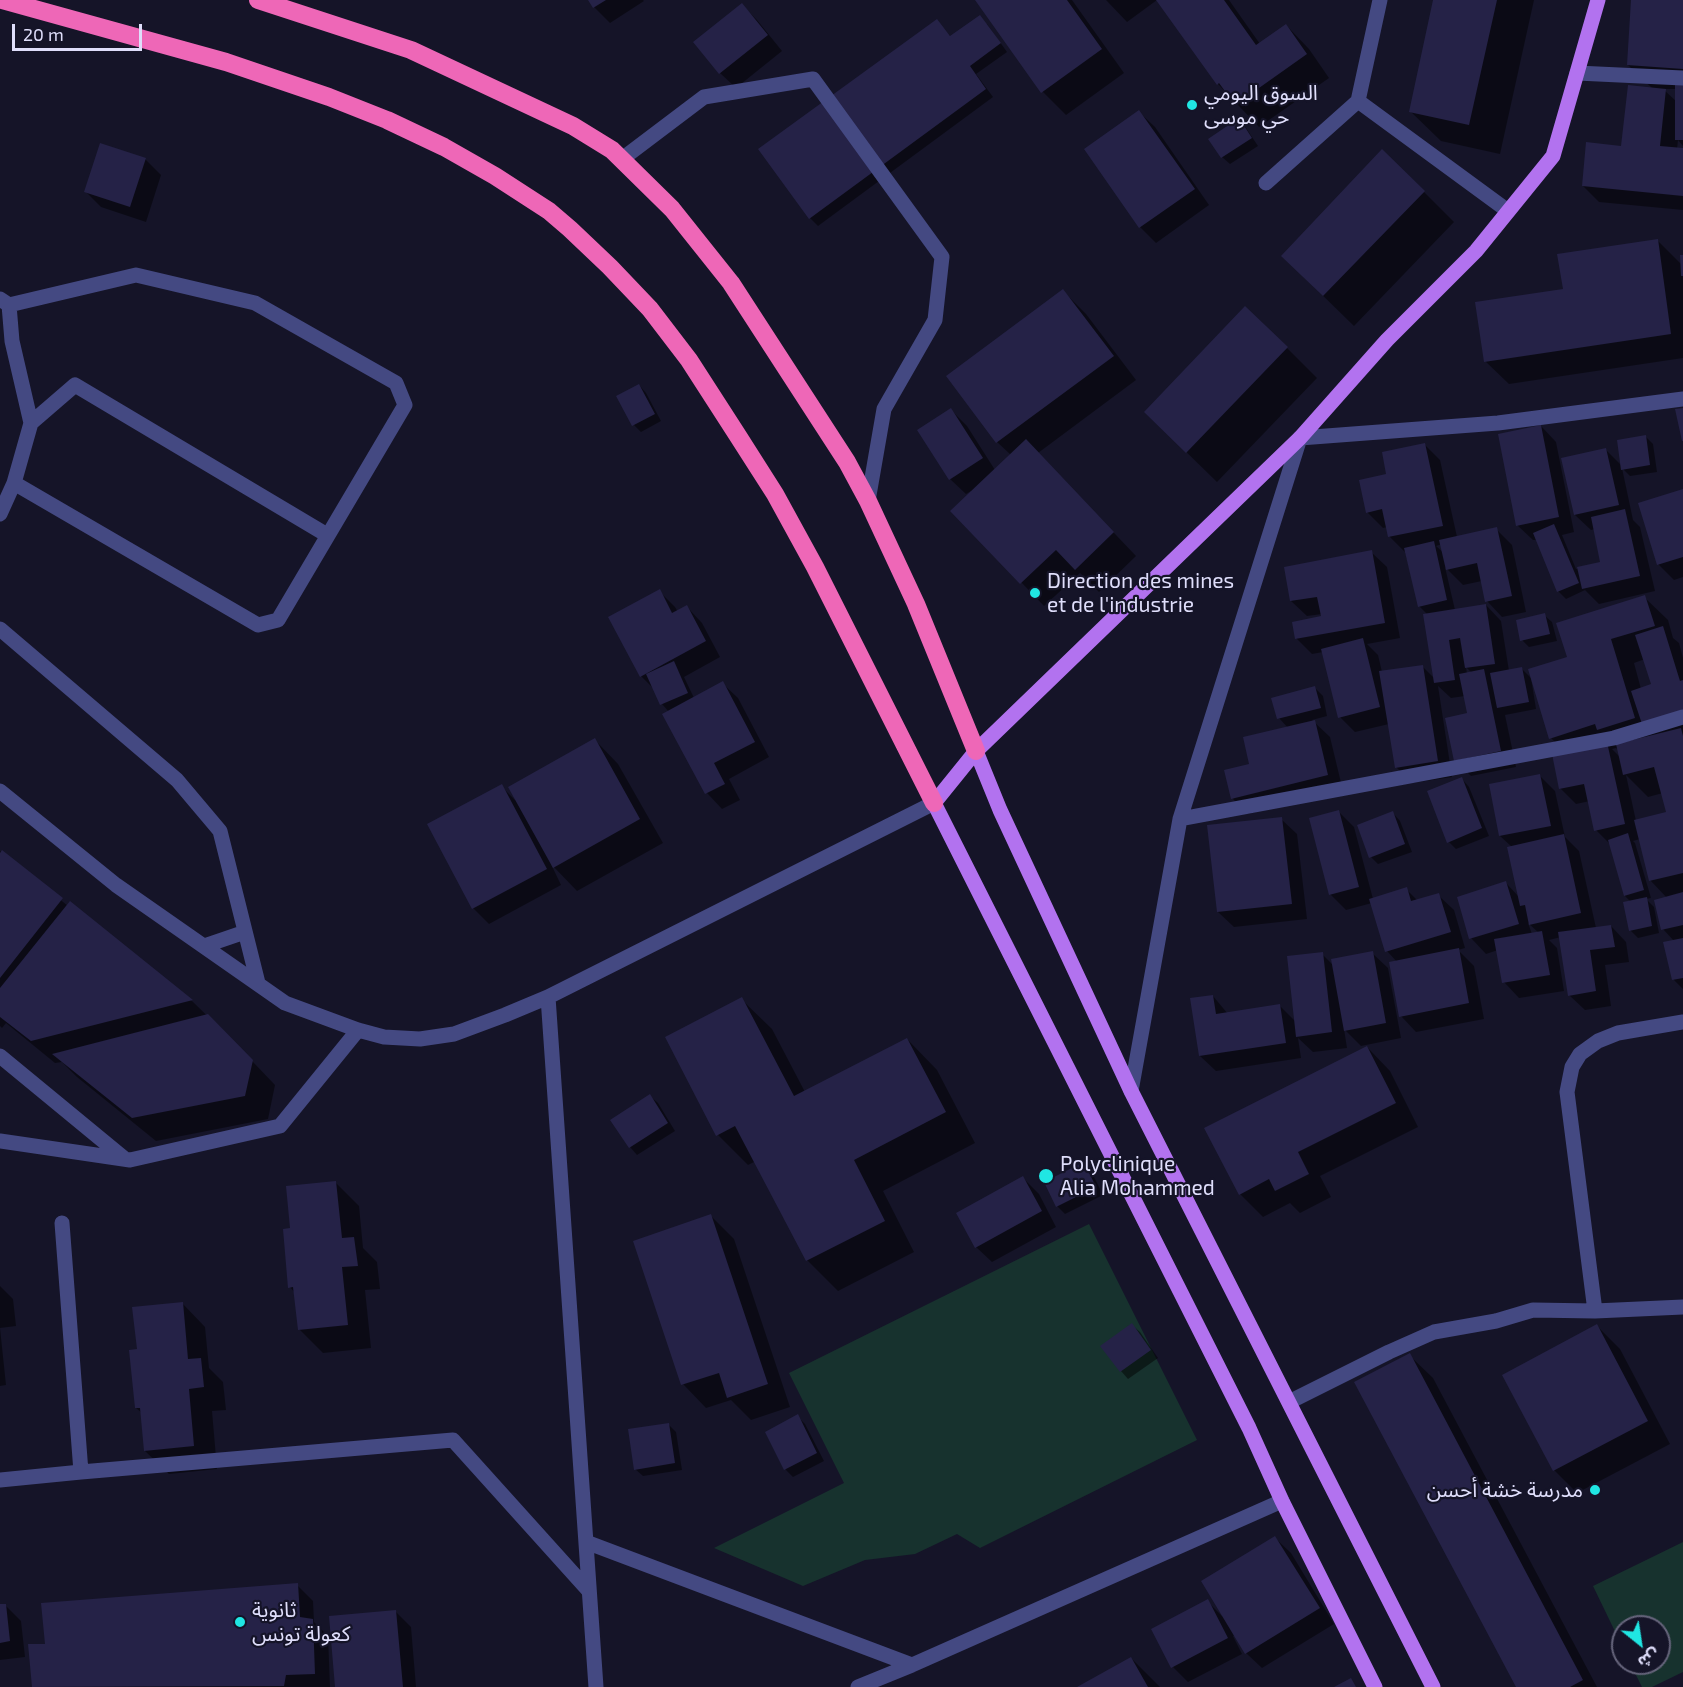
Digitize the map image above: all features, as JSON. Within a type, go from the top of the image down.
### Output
[{"type":"highway","points":[[2,0],[226,62],[387,120],[444,147],[495,176],[549,211],[570,229],[650,309],[689,360],[775,494],[815,567],[934,803]]},
{"type":"highway","points":[[258,0],[411,50],[573,126],[612,150],[672,209],[731,283],[841,452],[868,501],[916,604],[976,751]]},
{"type":"main road","points":[[1375,1687],[1282,1501],[1249,1428],[934,803],[976,751],[1300,438],[1387,340],[1476,251],[1553,156],[1598,0]]},
{"type":"main road","points":[[976,751],[1000,810],[1131,1091],[1433,1687]]},
{"type":"street","points":[[1266,183],[1358,101],[1380,0]]},
{"type":"street","points":[[1577,73],[1683,78]]},
{"type":"street","points":[[622,159],[704,97],[813,79],[942,257],[935,320],[884,409],[868,501]]},
{"type":"street","points":[[1358,101],[1508,211]]},
{"type":"street","points":[[0,514],[14,483],[31,423],[6,345],[5,302],[136,275],[255,303],[396,383],[405,405],[278,620],[258,625],[14,483]]},
{"type":"street","points":[[31,423],[75,386],[327,535]]},
{"type":"street","points":[[1131,1091],[1180,819],[1300,438],[1498,423],[1683,399]]},
{"type":"street","points":[[0,629],[177,780],[220,831],[258,983]]},
{"type":"street","points":[[1180,819],[1614,738],[1683,717]]},
{"type":"street","points":[[0,791],[116,885],[285,1003],[358,1030],[384,1037],[420,1039],[454,1034],[505,1016],[548,997],[934,803]]},
{"type":"street","points":[[204,946],[245,932]]},
{"type":"street","points":[[548,997],[596,1687]]},
{"type":"street","points":[[1594,1311],[1567,1092],[1572,1067],[1580,1054],[1598,1041],[1618,1034],[1683,1022]]},
{"type":"street","points":[[0,1141],[130,1160],[280,1126],[358,1030]]},
{"type":"street","points":[[0,1056],[125,1159]]},
{"type":"street","points":[[62,1222],[81,1472]]},
{"type":"street","points":[[1289,1402],[1434,1332],[1496,1321],[1533,1310],[1594,1311],[1683,1307]]},
{"type":"street","points":[[0,1480],[453,1440],[589,1592]]},
{"type":"street","points":[[858,1687],[1282,1501]]},
{"type":"street","points":[[586,1542],[912,1665]]},
{"type":"green space","points":[[1089,1224],[1197,1440],[980,1548],[957,1534],[915,1554],[865,1560],[803,1586],[714,1548],[844,1483],[789,1373]]},
{"type":"green space","points":[[1683,1542],[1683,1672],[1652,1687],[1642,1687],[1636,1675],[1671,1675],[1671,1615],[1611,1615],[1611,1623],[1593,1586]]},
{"type":"building","points":[[588,0],[606,0],[593,8]]},
{"type":"building","points":[[975,0],[1067,0],[1102,49],[1041,93]]},
{"type":"building","points":[[1156,0],[1224,0],[1256,45],[1286,24],[1307,54],[1235,105],[1219,83],[1217,85]]},
{"type":"building","points":[[1433,0],[1497,0],[1469,125],[1409,112]]},
{"type":"building","points":[[1631,0],[1683,0],[1683,69],[1627,65]]},
{"type":"building","points":[[742,3],[768,35],[719,74],[693,42]]},
{"type":"building","points":[[980,15],[1001,43],[970,66],[986,89],[809,219],[758,149],[937,19],[950,36]]},
{"type":"building","points":[[1628,85],[1666,89],[1660,146],[1683,148],[1683,196],[1582,186],[1586,142],[1621,146]]},
{"type":"building","points":[[1675,85],[1683,85],[1683,140],[1675,140]]},
{"type":"building","points":[[1139,110],[1195,189],[1139,228],[1084,149]]},
{"type":"building","points":[[1239,118],[1252,138],[1221,158],[1208,139]]},
{"type":"building","points":[[100,143],[146,158],[130,207],[84,192]]},
{"type":"building","points":[[1382,149],[1425,191],[1323,296],[1281,256]]},
{"type":"building","points":[[1658,239],[1671,334],[1484,362],[1475,302],[1563,289],[1557,254]]},
{"type":"building","points":[[1680,255],[1683,255],[1683,276],[1681,276]]},
{"type":"building","points":[[1063,289],[1114,356],[996,443],[946,376]]},
{"type":"building","points":[[1245,306],[1288,347],[1186,453],[1144,412]]},
{"type":"building","points":[[639,384],[655,414],[632,426],[616,396]]},
{"type":"building","points":[[951,408],[983,458],[949,480],[917,430]]},
{"type":"building","points":[[1683,408],[1683,441],[1682,441],[1675,409]]},
{"type":"building","points":[[1541,425],[1559,517],[1516,526],[1498,434]]},
{"type":"building","points":[[1646,435],[1650,465],[1621,470],[1617,440]]},
{"type":"building","points":[[1026,439],[1114,532],[1075,570],[1056,550],[1020,584],[950,511]]},
{"type":"building","points":[[1425,443],[1443,526],[1388,537],[1382,509],[1366,513],[1359,480],[1386,474],[1382,452]]},
{"type":"building","points":[[1606,448],[1619,505],[1574,515],[1561,458]]},
{"type":"building","points":[[1683,489],[1683,557],[1657,565],[1638,503]]},
{"type":"building","points":[[1625,509],[1640,576],[1582,589],[1577,567],[1600,562],[1591,517]]},
{"type":"building","points":[[1554,524],[1579,583],[1557,592],[1533,533]]},
{"type":"building","points":[[1497,527],[1512,596],[1485,602],[1477,563],[1446,570],[1439,540]]},
{"type":"building","points":[[1434,541],[1447,600],[1418,607],[1404,548]]},
{"type":"building","points":[[1372,550],[1385,623],[1295,639],[1292,622],[1321,616],[1317,597],[1290,601],[1284,567]]},
{"type":"building","points":[[660,589],[672,613],[687,605],[706,641],[640,677],[608,617]]},
{"type":"building","points":[[1645,595],[1655,626],[1611,639],[1635,718],[1597,730],[1595,724],[1549,739],[1528,669],[1567,657],[1556,623]]},
{"type":"building","points":[[1486,604],[1495,664],[1465,668],[1460,638],[1449,640],[1455,680],[1434,683],[1423,614]]},
{"type":"building","points":[[1545,613],[1550,634],[1520,641],[1516,620]]},
{"type":"building","points":[[1663,626],[1680,681],[1683,680],[1683,711],[1642,724],[1631,691],[1651,684],[1635,635]]},
{"type":"building","points":[[1363,638],[1380,707],[1338,718],[1321,649]]},
{"type":"building","points":[[674,661],[688,693],[660,705],[646,674]]},
{"type":"building","points":[[1423,665],[1438,761],[1395,768],[1379,671]]},
{"type":"building","points":[[1522,667],[1529,702],[1497,708],[1490,673]]},
{"type":"building","points":[[1484,669],[1501,751],[1454,761],[1445,718],[1467,713],[1459,674]]},
{"type":"building","points":[[723,681],[755,742],[714,763],[725,784],[705,794],[662,714]]},
{"type":"building","points":[[1315,686],[1321,708],[1277,719],[1271,698]]},
{"type":"building","points":[[1315,720],[1328,775],[1231,799],[1224,770],[1249,764],[1243,737]]},
{"type":"building","points":[[1681,728],[1683,736],[1683,873],[1649,881],[1634,820],[1666,812],[1654,767],[1623,775],[1616,744]]},
{"type":"building","points":[[595,738],[640,819],[553,868],[508,787]]},
{"type":"building","points":[[1607,742],[1625,824],[1594,831],[1584,784],[1559,789],[1552,754]]},
{"type":"building","points":[[1540,774],[1551,826],[1499,836],[1489,784]]},
{"type":"building","points":[[1462,777],[1482,828],[1447,843],[1427,791]]},
{"type":"building","points":[[502,784],[547,869],[472,909],[427,824]]},
{"type":"building","points":[[1339,810],[1359,887],[1329,895],[1309,818]]},
{"type":"building","points":[[1393,811],[1405,844],[1369,858],[1357,825]]},
{"type":"building","points":[[1282,817],[1292,904],[1217,912],[1207,825]]},
{"type":"building","points":[[1628,833],[1644,890],[1624,896],[1608,840]]},
{"type":"building","points":[[1564,834],[1581,913],[1529,925],[1525,905],[1520,906],[1507,847]]},
{"type":"building","points":[[2,850],[63,898],[0,978],[0,853]]},
{"type":"building","points":[[1506,881],[1519,924],[1469,939],[1457,897]]},
{"type":"building","points":[[1407,887],[1411,901],[1439,893],[1451,932],[1385,952],[1369,899]]},
{"type":"building","points":[[1683,892],[1683,925],[1661,930],[1654,900]]},
{"type":"building","points":[[1647,897],[1652,926],[1629,931],[1623,902]]},
{"type":"building","points":[[70,901],[193,1000],[31,1041],[0,1017],[0,988]]},
{"type":"building","points":[[1611,925],[1615,947],[1590,950],[1596,991],[1568,996],[1558,932]]},
{"type":"building","points":[[1542,931],[1550,975],[1502,983],[1494,939]]},
{"type":"building","points":[[1683,938],[1683,978],[1672,980],[1663,942]]},
{"type":"building","points":[[1459,948],[1469,1003],[1399,1017],[1389,962]]},
{"type":"building","points":[[1373,951],[1386,1023],[1344,1031],[1331,959]]},
{"type":"building","points":[[1323,952],[1332,1032],[1296,1037],[1287,956]]},
{"type":"building","points":[[1213,995],[1216,1014],[1280,1004],[1286,1043],[1199,1056],[1190,998]]},
{"type":"building","points":[[742,997],[794,1096],[907,1038],[946,1112],[854,1160],[885,1221],[806,1261],[735,1126],[716,1136],[665,1037]]},
{"type":"building","points":[[208,1014],[253,1060],[245,1096],[132,1118],[52,1054]]},
{"type":"building","points":[[1367,1046],[1396,1103],[1298,1152],[1309,1174],[1275,1191],[1269,1179],[1239,1195],[1204,1128]]},
{"type":"building","points":[[650,1094],[668,1123],[629,1148],[610,1120]]},
{"type":"building","points":[[1084,1162],[1096,1187],[1056,1207],[1044,1182]]},
{"type":"building","points":[[1023,1176],[1042,1211],[975,1248],[956,1213]]},
{"type":"building","points":[[336,1181],[342,1238],[354,1237],[358,1266],[342,1267],[348,1325],[298,1330],[293,1287],[288,1288],[283,1229],[290,1228],[286,1186]]},
{"type":"building","points":[[711,1214],[768,1384],[727,1398],[719,1373],[681,1385],[633,1241]]},
{"type":"building","points":[[183,1302],[188,1359],[201,1358],[204,1387],[189,1389],[194,1446],[144,1451],[140,1408],[135,1408],[129,1350],[137,1349],[132,1307]]},
{"type":"building","points":[[1132,1323],[1151,1350],[1120,1372],[1100,1346]]},
{"type":"building","points":[[1597,1324],[1648,1421],[1553,1471],[1502,1375]]},
{"type":"building","points":[[1410,1353],[1583,1680],[1570,1687],[1516,1687],[1354,1382]]},
{"type":"building","points":[[798,1414],[817,1453],[784,1470],[765,1432]]},
{"type":"building","points":[[669,1423],[675,1463],[634,1470],[628,1429]]},
{"type":"building","points":[[1275,1536],[1320,1608],[1245,1654],[1201,1581]]},
{"type":"building","points":[[298,1583],[300,1617],[313,1619],[315,1674],[286,1675],[284,1686],[32,1687],[28,1644],[45,1644],[41,1603]]},
{"type":"building","points":[[1208,1599],[1228,1638],[1171,1668],[1151,1629]]},
{"type":"building","points":[[0,1604],[6,1604],[10,1641],[0,1643]]},
{"type":"building","points":[[396,1610],[403,1687],[335,1687],[329,1616]]},
{"type":"building","points":[[1131,1657],[1148,1687],[1077,1687]]},
{"type":"building","points":[[1351,1678],[1356,1687],[1334,1687]]},
{"type":"place","name":"السوق اليومي حي موسى","points":[[1192,105]]},
{"type":"place","name":"Direction des mines et de l'industrie","points":[[1035,593]]},
{"type":"place","name":"Polyclinique Alia Mohammed","points":[[1046,1176]]},
{"type":"place","name":"مدرسة خشة أحسن","points":[[1595,1490]]},
{"type":"place","name":"ثانوية كعولة تونس","points":[[240,1622]]}]
